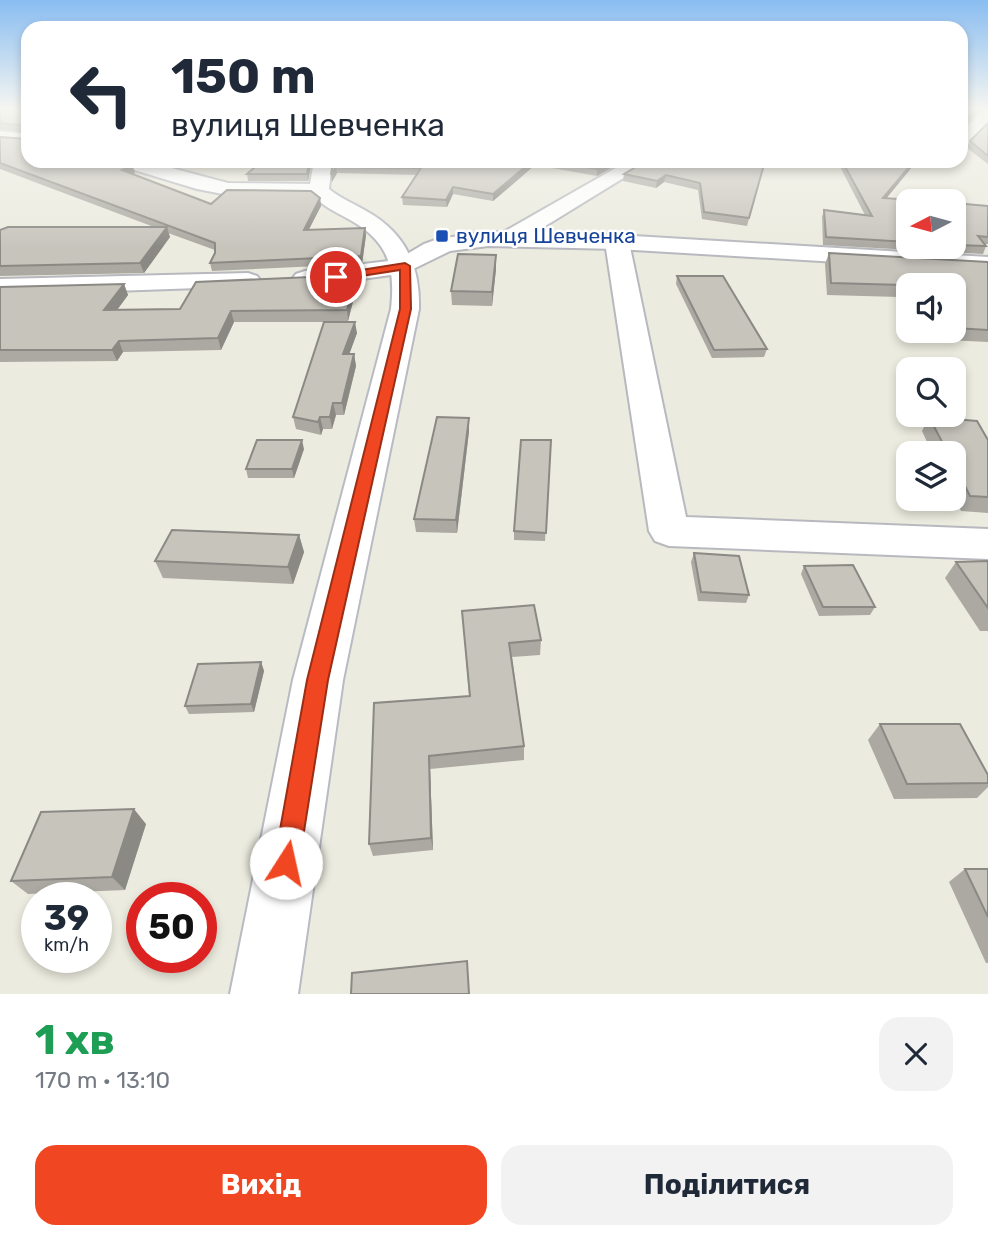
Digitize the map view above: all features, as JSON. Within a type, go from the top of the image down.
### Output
[{"type":"street","points":[[148,168],[204,185],[319,190],[325,197],[363,218],[388,237],[405,266],[405,309],[318,680],[264,994]]},
{"type":"street","points":[[319,190],[322,168]]},
{"type":"street","points":[[508,239],[630,168]]},
{"type":"street","points":[[0,287],[279,280],[359,275],[405,266],[432,249],[446,244],[508,239],[617,242],[988,264]]},
{"type":"street","points":[[617,242],[670,531],[988,544]]},
{"type":"building","points":[[0,155],[21,155],[21,168],[128,168],[122,170],[211,204],[227,190],[311,191],[320,198],[304,230],[365,228],[361,256],[210,263],[215,253],[215,243],[0,163]]},
{"type":"building","points":[[254,168],[308,168],[307,174],[247,174]]},
{"type":"building","points":[[421,168],[524,168],[493,194],[453,187],[446,200],[402,197]]},
{"type":"building","points":[[634,168],[763,168],[749,218],[704,212],[700,183],[666,175],[657,181],[624,174]]},
{"type":"building","points":[[846,168],[908,168],[883,198],[896,199],[896,241],[826,237],[824,210],[872,216]]},
{"type":"building","points":[[966,204],[988,206],[988,237],[978,236],[986,246],[966,245]]},
{"type":"building","points":[[8,227],[167,227],[140,263],[0,266],[0,230]]},
{"type":"building","points":[[829,253],[896,257],[896,259],[988,262],[988,330],[966,329],[966,273],[896,273],[896,285],[831,283]]},
{"type":"building","points":[[458,254],[496,255],[492,292],[451,291]]},
{"type":"building","points":[[356,275],[347,310],[231,311],[218,338],[119,341],[112,350],[0,350],[0,287],[124,284],[104,310],[180,309],[196,282]]},
{"type":"building","points":[[677,276],[723,276],[767,349],[714,350]]},
{"type":"building","points":[[324,322],[355,322],[343,354],[354,354],[342,403],[333,403],[330,417],[320,417],[318,422],[293,417]]},
{"type":"building","points":[[437,417],[469,418],[456,520],[414,519]]},
{"type":"building","points":[[966,420],[977,421],[988,440],[988,497],[970,496],[966,488],[966,441],[942,441],[934,427],[966,427]]},
{"type":"building","points":[[257,440],[302,440],[292,469],[246,469]]},
{"type":"building","points":[[521,440],[551,440],[546,533],[514,531]]},
{"type":"building","points":[[172,530],[299,535],[288,567],[155,561]]},
{"type":"building","points":[[694,553],[739,556],[749,595],[701,592]]},
{"type":"building","points":[[988,561],[988,608],[956,562]]},
{"type":"building","points":[[853,565],[875,607],[823,607],[804,566]]},
{"type":"building","points":[[534,605],[541,640],[509,643],[524,746],[429,756],[431,838],[369,844],[374,703],[470,696],[462,611]]},
{"type":"building","points":[[261,662],[251,704],[185,706],[198,664]]},
{"type":"building","points":[[880,724],[960,724],[988,775],[988,783],[907,784]]},
{"type":"building","points":[[134,809],[112,877],[11,881],[41,812]]},
{"type":"building","points":[[965,869],[988,869],[988,917]]},
{"type":"building","points":[[467,961],[469,994],[351,994],[352,973]]},
{"type":"place","name":"вулиця Шевченка","points":[[442,236]]},
{"type":"route","points":[[286,863],[318,680],[407,291],[405,266],[336,277]]}]
